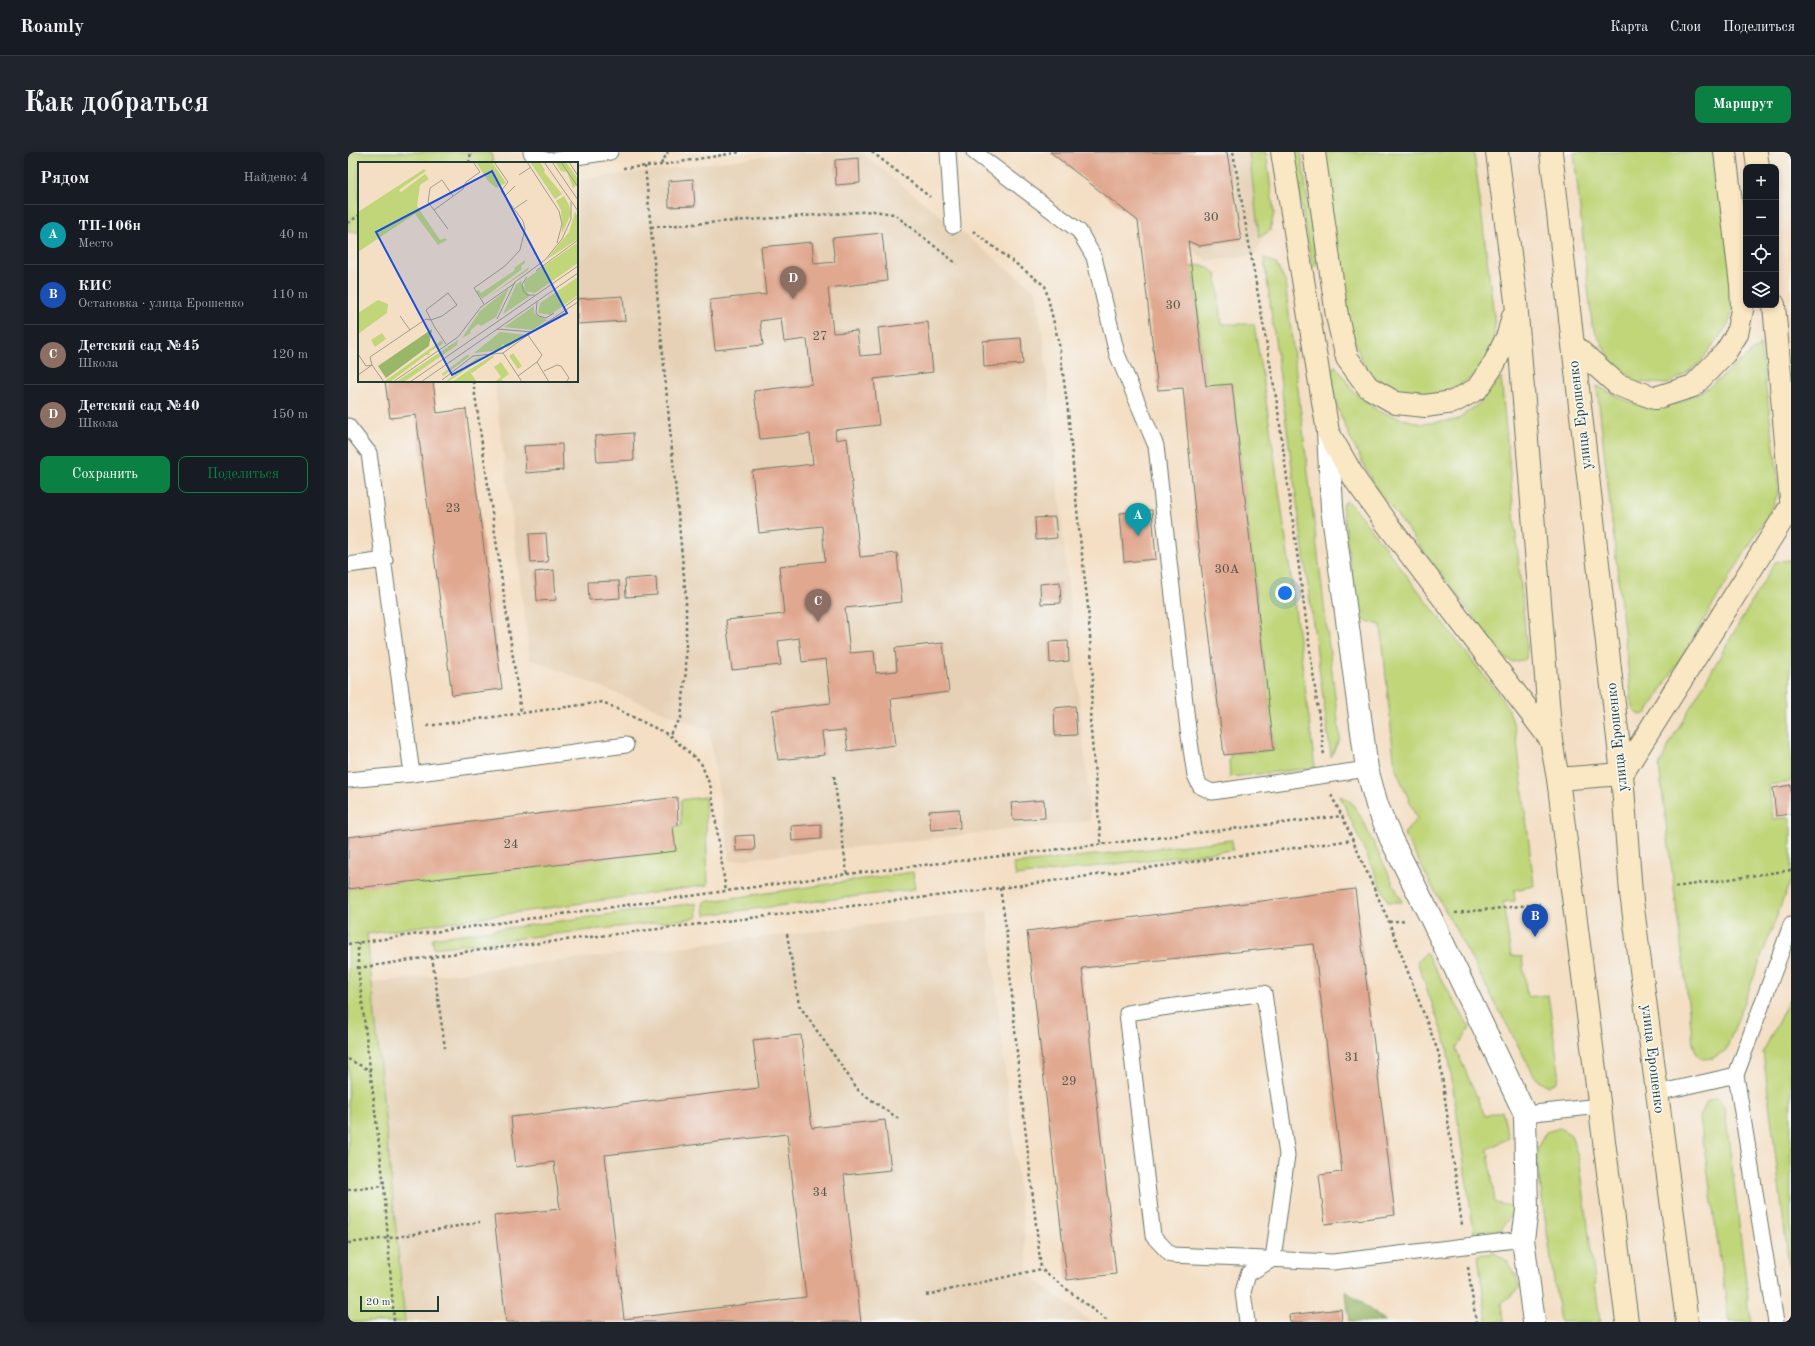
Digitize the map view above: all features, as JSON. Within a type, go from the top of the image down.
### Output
[{"type":"main road","points":[[1282,152],[1328,432],[1356,481],[1387,524],[1551,740]]},
{"type":"main road","points":[[1314,152],[1337,316],[1347,358],[1368,387],[1396,403],[1425,406],[1453,402],[1477,389],[1494,364],[1508,335],[1516,301]]},
{"type":"main road","points":[[1497,152],[1516,301],[1551,740],[1558,779],[1626,1322]]},
{"type":"main road","name":"улица Ерошенко","points":[[1551,152],[1622,774],[1631,893],[1687,1322]]},
{"type":"main road","points":[[1573,345],[1618,385],[1655,398],[1693,386],[1726,353],[1738,334],[1742,310],[1741,285],[1725,152]]},
{"type":"main road","points":[[1756,152],[1758,164]]},
{"type":"main road","points":[[1774,308],[1791,500]]},
{"type":"main road","points":[[1558,779],[1622,774],[1791,506]]},
{"type":"street","points":[[1328,432],[1332,508],[1367,769],[1377,805],[1391,839],[1430,916],[1525,1114],[1527,1210],[1523,1239],[1534,1322]]},
{"type":"lane","points":[[531,152],[533,155],[548,161],[603,152]]},
{"type":"lane","points":[[948,152],[953,220]]},
{"type":"lane","points":[[974,152],[1079,231],[1094,257],[1118,354],[1156,446],[1188,729],[1195,775],[1200,786],[1212,792],[1367,769]]},
{"type":"lane","points":[[348,426],[369,453],[412,774]]},
{"type":"lane","points":[[348,564],[384,560]]},
{"type":"lane","points":[[348,780],[412,774],[626,745]]},
{"type":"lane","points":[[1776,1322],[1736,1075],[1791,925]]},
{"type":"lane","points":[[1273,1259],[1287,1155],[1264,993],[1127,1013],[1153,1236],[1171,1255],[1333,1262],[1523,1239]]},
{"type":"lane","points":[[1657,1093],[1736,1075]]},
{"type":"lane","points":[[1525,1114],[1600,1106]]},
{"type":"lane","points":[[1247,1322],[1243,1292],[1248,1274],[1273,1259]]},
{"type":"path","points":[[469,162],[471,152]]},
{"type":"path","points":[[661,164],[668,152]]},
{"type":"path","points":[[622,168],[661,164],[741,152]]},
{"type":"path","points":[[872,152],[953,220],[1044,286],[1059,344],[1068,410],[1088,607],[1093,680],[1090,719],[1101,844]]},
{"type":"path","points":[[644,166],[686,598],[686,670],[681,718],[669,736]]},
{"type":"path","points":[[651,227],[873,211],[894,214],[957,264]]},
{"type":"path","points":[[348,223],[358,216]]},
{"type":"path","points":[[473,382],[521,713]]},
{"type":"path","points":[[834,776],[847,874]]},
{"type":"path","points":[[348,944],[847,874],[1342,816]]},
{"type":"path","points":[[358,968],[432,957],[1000,888],[1353,840]]},
{"type":"path","points":[[1675,887],[1791,870]]},
{"type":"path","points":[[1000,888],[1006,927],[1018,1064],[1041,1269],[1107,1321]]},
{"type":"path","points":[[1389,922],[1540,904]]},
{"type":"path","points":[[787,934],[799,1005],[859,1092],[900,1120]]},
{"type":"path","points":[[358,942],[358,968],[384,1186],[394,1322]]},
{"type":"path","points":[[432,957],[445,1048]]},
{"type":"path","points":[[348,1059],[371,1071]]},
{"type":"path","points":[[348,1190],[384,1186]]},
{"type":"path","points":[[348,1243],[387,1239],[480,1222]]},
{"type":"path","points":[[1465,1246],[1476,1322]]},
{"type":"path","points":[[926,1295],[1041,1269]]},
{"type":"shaded area","points":[[798,152],[860,152],[1036,291],[1044,342],[1091,821],[730,861],[709,730],[530,659],[494,382],[578,382],[578,180]]},
{"type":"shaded area","points":[[1117,152],[1257,152],[1269,224],[1255,255],[1207,261],[1182,242]]},
{"type":"shaded area","points":[[987,911],[1029,1275],[1091,1322],[405,1322],[372,983]]},
{"type":"green space","points":[[348,152],[491,152],[493,162],[358,162],[358,232],[348,232]]},
{"type":"green space","points":[[1249,152],[1266,152],[1274,213],[1270,231],[1259,237]]},
{"type":"green space","points":[[1292,152],[1301,152],[1317,266],[1312,266]]},
{"type":"green space","points":[[1324,152],[1474,152],[1495,324],[1493,344],[1488,358],[1480,370],[1468,380],[1437,395],[1413,396],[1390,389],[1371,374],[1364,364],[1353,338],[1346,311]]},
{"type":"green space","points":[[1574,152],[1715,152],[1735,301],[1729,323],[1699,364],[1669,384],[1637,382],[1611,361],[1592,325]]},
{"type":"green space","points":[[1264,258],[1276,264],[1285,281],[1340,738],[1331,757]]},
{"type":"green space","points":[[1203,265],[1216,273],[1222,324],[1254,324],[1287,546],[1315,768],[1230,777],[1229,760],[1231,754],[1274,750],[1232,384],[1206,386],[1192,266]]},
{"type":"green space","points":[[1760,345],[1778,476],[1778,493],[1772,508],[1647,713],[1641,715],[1635,712],[1632,704],[1597,386],[1622,399],[1648,409],[1678,403],[1708,388]]},
{"type":"green space","points":[[1336,366],[1353,391],[1378,411],[1421,424],[1456,420],[1481,402],[1501,377],[1527,650],[1526,659],[1513,662],[1504,657],[1376,488],[1353,444],[1335,402],[1330,369]]},
{"type":"green space","points":[[1346,501],[1353,506],[1496,691],[1509,710],[1516,732],[1534,886],[1514,890],[1515,901],[1503,902],[1511,956],[1522,957],[1527,997],[1548,995],[1559,1072],[1558,1081],[1549,1086],[1540,1082],[1534,1075],[1404,834],[1417,818],[1400,779],[1394,759],[1381,625],[1357,618],[1342,505]]},
{"type":"green space","points":[[1790,560],[1791,782],[1769,785],[1773,819],[1791,817],[1791,879],[1726,1050],[1713,1058],[1702,1059],[1696,1053],[1693,1043],[1659,766],[1673,737],[1775,562]]},
{"type":"green space","points":[[1340,796],[1351,802],[1360,815],[1402,902],[1388,902]]},
{"type":"green space","points":[[705,797],[708,885],[367,934],[405,1322],[348,1322],[348,889],[681,826],[681,800]]},
{"type":"green space","points":[[1232,840],[1233,850],[1016,876],[1013,864]]},
{"type":"green space","points":[[913,872],[915,889],[705,915],[704,902]]},
{"type":"green space","points":[[696,903],[697,918],[434,948],[432,938]]},
{"type":"green space","points":[[1426,953],[1470,1028],[1456,1049],[1485,1116],[1502,1111],[1509,1138],[1488,1149],[1495,1203],[1516,1207],[1501,1230],[1474,1232],[1447,1046],[1417,961]]},
{"type":"green space","points":[[1790,998],[1791,1010],[1791,1284],[1763,1052]]},
{"type":"green space","points":[[1716,1098],[1720,1099],[1725,1110],[1751,1322],[1729,1322],[1700,1118],[1706,1102]]},
{"type":"green space","points":[[1560,1128],[1571,1135],[1580,1163],[1600,1322],[1560,1322],[1537,1163],[1537,1148],[1546,1132]]},
{"type":"green space","points":[[1494,1253],[1509,1263],[1512,1267],[1520,1288],[1502,1303],[1504,1322],[1487,1322],[1478,1255]]},
{"type":"green space","points":[[1346,1291],[1386,1322],[1349,1322]]},
{"type":"building","points":[[1050,152],[1227,152],[1241,240],[1199,246],[1188,241],[1206,386],[1232,384],[1274,750],[1224,755],[1196,523],[1183,388],[1158,390],[1138,221]]},
{"type":"building","points":[[859,158],[860,183],[836,185],[835,160]]},
{"type":"building","points":[[693,179],[695,206],[669,207],[668,181]]},
{"type":"building","points":[[882,233],[887,281],[828,288],[833,333],[857,331],[860,356],[881,354],[878,328],[928,322],[933,372],[874,379],[879,425],[835,430],[836,440],[847,438],[860,557],[897,553],[902,602],[845,608],[850,653],[874,651],[876,673],[897,671],[895,648],[943,643],[949,692],[891,699],[896,745],[848,751],[845,730],[822,732],[825,755],[778,760],[772,710],[831,703],[826,659],[802,662],[799,638],[778,641],[781,665],[732,670],[726,620],[784,614],[779,566],[825,561],[822,526],[759,533],[752,471],[813,464],[810,434],[760,439],[754,391],[812,384],[807,339],[784,342],[781,318],[760,321],[763,345],[715,350],[710,300],[766,294],[761,247],[812,242],[814,264],[835,262],[832,238]]},
{"type":"building","points":[[623,296],[625,321],[578,324],[578,299]]},
{"type":"building","points":[[1021,338],[1023,364],[984,367],[983,341]]},
{"type":"building","points":[[385,382],[433,382],[437,413],[466,409],[502,689],[452,695],[416,415],[390,418]]},
{"type":"building","points":[[633,433],[634,460],[597,462],[595,436]]},
{"type":"building","points":[[562,444],[563,470],[526,473],[524,446]]},
{"type":"building","points":[[1152,510],[1156,559],[1124,562],[1120,513]]},
{"type":"building","points":[[1055,517],[1057,538],[1036,540],[1035,518]]},
{"type":"building","points":[[546,533],[548,562],[531,563],[529,534]]},
{"type":"building","points":[[554,570],[556,600],[537,601],[535,572]]},
{"type":"building","points":[[656,577],[657,595],[626,597],[625,579]]},
{"type":"building","points":[[619,581],[620,598],[589,600],[588,582]]},
{"type":"building","points":[[1060,582],[1061,603],[1041,604],[1040,584]]},
{"type":"building","points":[[1068,641],[1069,661],[1050,663],[1049,642]]},
{"type":"building","points":[[1075,706],[1077,735],[1055,736],[1054,708]]},
{"type":"building","points":[[1791,785],[1791,814],[1776,816],[1773,788]]},
{"type":"building","points":[[677,797],[678,825],[673,827],[676,851],[348,889],[348,837]]},
{"type":"building","points":[[1044,800],[1045,818],[1013,820],[1011,803]]},
{"type":"building","points":[[959,809],[960,828],[931,830],[929,811]]},
{"type":"building","points":[[821,824],[821,839],[792,841],[791,826]]},
{"type":"building","points":[[754,835],[755,850],[736,851],[735,836]]},
{"type":"building","points":[[1355,889],[1395,1215],[1325,1224],[1319,1175],[1342,1172],[1314,944],[1082,968],[1116,1274],[1067,1280],[1027,931]]},
{"type":"building","points":[[801,1035],[812,1128],[885,1120],[891,1170],[844,1175],[861,1322],[506,1322],[494,1216],[560,1209],[554,1162],[516,1167],[511,1117],[759,1088],[753,1040]],"holes":[[[787,1134],[806,1297],[624,1319],[605,1155]]]},
{"type":"building","points":[[1341,1309],[1342,1322],[1290,1322],[1289,1315]]},
{"type":"place","name":"Детский сад №40","points":[[793,299]]},
{"type":"place","name":"ТП-106н","points":[[1138,536]]},
{"type":"place","name":"Детский сад №45","points":[[818,622]]},
{"type":"place","name":"КИС","points":[[1535,937]]}]
